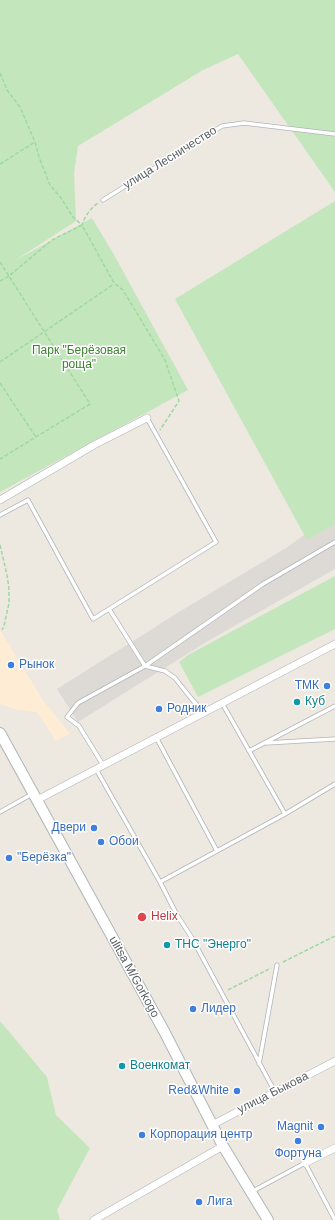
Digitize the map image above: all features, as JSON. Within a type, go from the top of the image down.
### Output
[{"type":"main road","name":"ulitsa M/Gorkogo","points":[[0,734],[164,1031],[223,1146],[268,1220]]},
{"type":"street","points":[[0,500],[94,445],[147,418]]},
{"type":"street","points":[[35,797],[100,767],[335,644]]},
{"type":"street","name":"улица Быкова","points":[[212,1125],[335,1061]]},
{"type":"street","points":[[94,1220],[223,1146]]},
{"type":"street","points":[[305,1163],[335,1148]]},
{"type":"lane","name":"улица Лесничество","points":[[103,200],[222,126],[244,123],[335,134]]},
{"type":"lane","points":[[0,515],[28,500],[93,619],[216,542],[147,418]]},
{"type":"lane","points":[[275,1092],[192,938],[177,915],[79,726],[67,717],[78,703],[145,666],[263,584],[335,542]]},
{"type":"lane","points":[[109,609],[145,666],[165,671],[175,678],[203,712]]},
{"type":"lane","points":[[222,702],[285,814]]},
{"type":"lane","points":[[249,751],[335,706]]},
{"type":"lane","points":[[156,737],[217,851]]},
{"type":"lane","points":[[263,743],[335,739]]},
{"type":"lane","points":[[160,882],[285,814],[335,784]]},
{"type":"lane","points":[[0,812],[35,797]]},
{"type":"lane","points":[[260,1064],[278,965]]},
{"type":"lane","points":[[251,1192],[305,1163],[335,1220]]},
{"type":"path","points":[[0,73],[7,90],[20,107],[35,142],[50,185],[61,198],[73,217],[82,225],[114,284],[123,290],[165,360],[179,401],[157,435]]},
{"type":"path","points":[[0,164],[35,142]]},
{"type":"path","points":[[0,281],[9,276],[52,240],[82,225],[84,219],[92,208],[103,200]]},
{"type":"path","points":[[0,262],[90,404],[0,459]]},
{"type":"path","points":[[0,362],[114,284]]},
{"type":"path","points":[[0,383],[36,437]]},
{"type":"path","points":[[0,545],[9,589],[9,603],[2,630]]},
{"type":"shaded area","points":[[335,517],[335,569],[208,641],[78,722],[57,689],[179,612],[286,548],[314,528]]},
{"type":"shaded area","name":"Рынок","points":[[0,630],[43,700],[70,734],[56,741],[37,712],[18,710],[0,704]]},
{"type":"green space","name":"Парк \"Берёзовая роща\"","points":[[0,0],[335,0],[335,192],[238,54],[203,70],[78,146],[74,173],[76,221],[14,261],[92,218],[113,253],[188,390],[0,492]]},
{"type":"green space","points":[[335,201],[335,524],[307,540],[175,299]]},
{"type":"green space","points":[[335,576],[335,629],[198,697],[179,662],[188,655]]},
{"type":"green space","points":[[0,1021],[47,1077],[56,1115],[90,1148],[57,1210],[60,1220],[0,1220]]},
{"type":"place","name":"Рынок","points":[[11,665]]},
{"type":"place","name":"ТМК","points":[[327,686]]},
{"type":"place","name":"Куб","points":[[297,702]]},
{"type":"place","name":"Родник","points":[[159,709]]},
{"type":"place","name":"Двери","points":[[94,828]]},
{"type":"place","name":"Обои","points":[[101,842]]},
{"type":"place","name":"\"Берёзка\"","points":[[9,858]]},
{"type":"place","name":"Helix","points":[[142,917]]},
{"type":"place","name":"ТНС \"Энерго\"","points":[[167,945]]},
{"type":"place","name":"Лидер","points":[[193,1009]]},
{"type":"place","name":"Военкомат","points":[[122,1066]]},
{"type":"place","name":"Red&White","points":[[237,1091]]},
{"type":"place","name":"Magnit","points":[[321,1127]]},
{"type":"place","name":"Корпорация центр","points":[[142,1135]]},
{"type":"place","name":"Фортуна","points":[[298,1141]]},
{"type":"place","name":"Лига","points":[[199,1202]]}]
